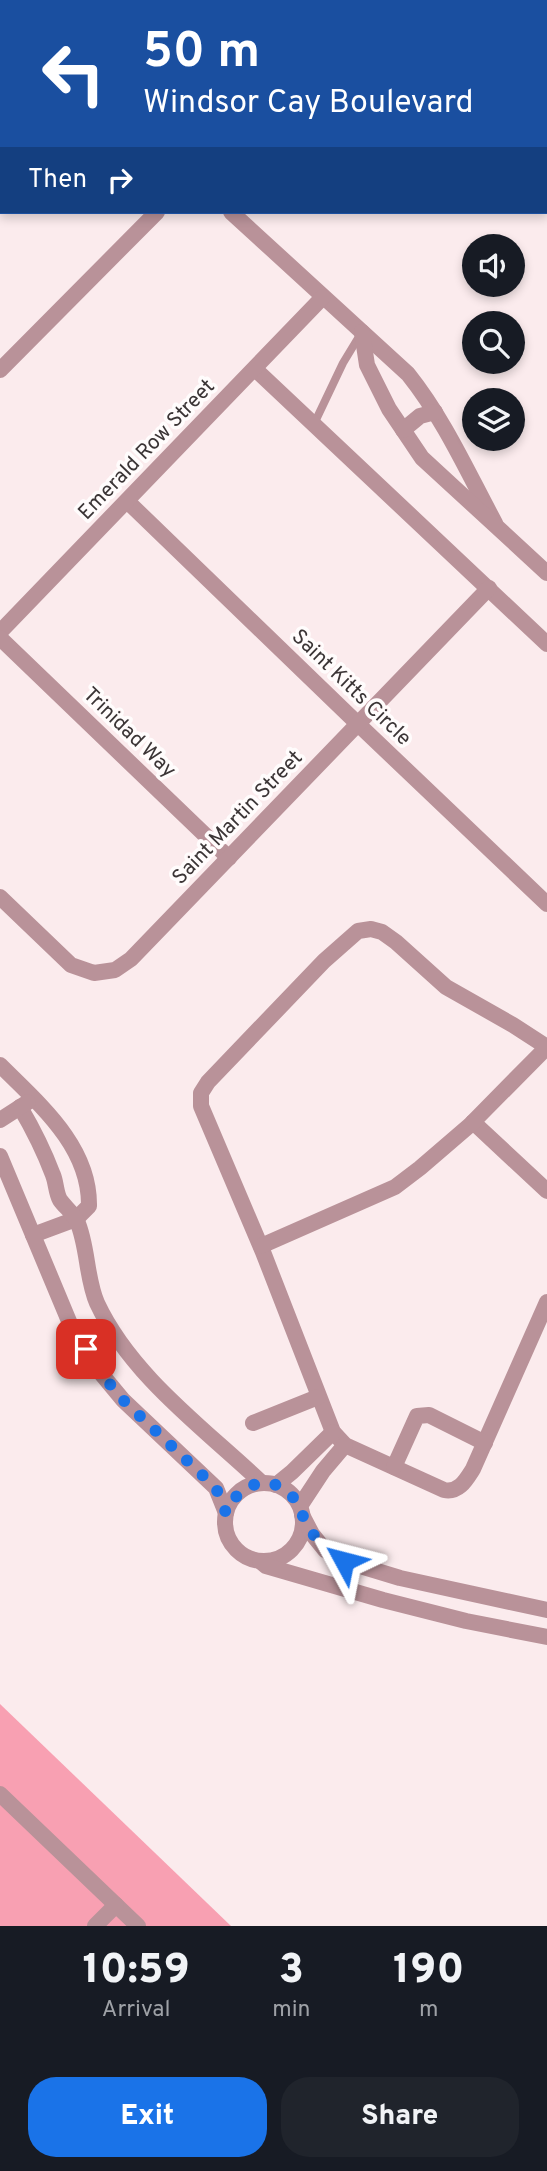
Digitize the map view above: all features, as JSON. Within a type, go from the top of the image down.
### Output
[{"type":"street","points":[[0,370],[155,214]]},
{"type":"street","points":[[233,214],[408,374],[435,412],[495,523]]},
{"type":"street","name":"Emerald Row Street","points":[[0,632],[323,297]]},
{"type":"street","points":[[362,332],[368,365],[389,409],[422,458],[547,573]]},
{"type":"street","points":[[255,369],[547,644]]},
{"type":"street","points":[[403,430],[420,415],[435,412]]},
{"type":"street","name":"Saint Kitts Circle","points":[[127,501],[547,904]]},
{"type":"street","name":"Saint Martin Street","points":[[0,897],[71,965],[94,973],[115,970],[131,959],[489,588]]},
{"type":"street","name":"Trinidad Way","points":[[0,638],[229,858]]},
{"type":"street","points":[[261,1246],[395,1186],[473,1122],[547,1047],[446,987],[396,942],[382,932],[371,929],[358,931],[324,961],[208,1082],[201,1093],[201,1106],[261,1246],[333,1432],[345,1445],[450,1491],[465,1482],[547,1302]]},
{"type":"street","points":[[0,1065],[27,1103],[60,1127],[76,1154],[89,1195],[89,1206],[76,1219],[33,1235]]},
{"type":"street","points":[[0,1121],[27,1103]]},
{"type":"street","points":[[27,1103],[33,1128],[57,1185],[59,1199],[76,1219],[96,1301],[124,1346],[156,1385],[269,1484],[292,1496],[312,1534],[325,1550],[344,1561],[400,1578],[547,1610]]},
{"type":"street","points":[[473,1122],[547,1191]]},
{"type":"street","points":[[0,1156],[71,1326],[99,1371],[123,1400],[216,1488],[226,1513]]},
{"type":"street","points":[[253,1423],[318,1397]]},
{"type":"street","points":[[394,1467],[417,1416],[429,1415],[485,1443]]},
{"type":"street","points":[[333,1432],[292,1472],[269,1484],[250,1485],[230,1501],[225,1526],[228,1539],[236,1550],[260,1561],[283,1556],[292,1549],[299,1539],[302,1527],[301,1511],[323,1471],[345,1445]]},
{"type":"street","points":[[260,1561],[266,1566],[358,1593],[547,1637]]},
{"type":"street","points":[[478,1623],[485,1597]]},
{"type":"street","points":[[0,1794],[138,1926]]},
{"type":"street","points":[[95,1926],[116,1905]]},
{"type":"lane","points":[[314,424],[343,363],[362,332]]},
{"type":"shaded area","points":[[0,1704],[231,1926],[0,1926]]},
{"type":"route","points":[[86,1349],[99,1371],[123,1400],[216,1488],[226,1513],[230,1501],[250,1485],[275,1485],[284,1489],[300,1506],[302,1516],[312,1534],[325,1550],[344,1561]]}]
